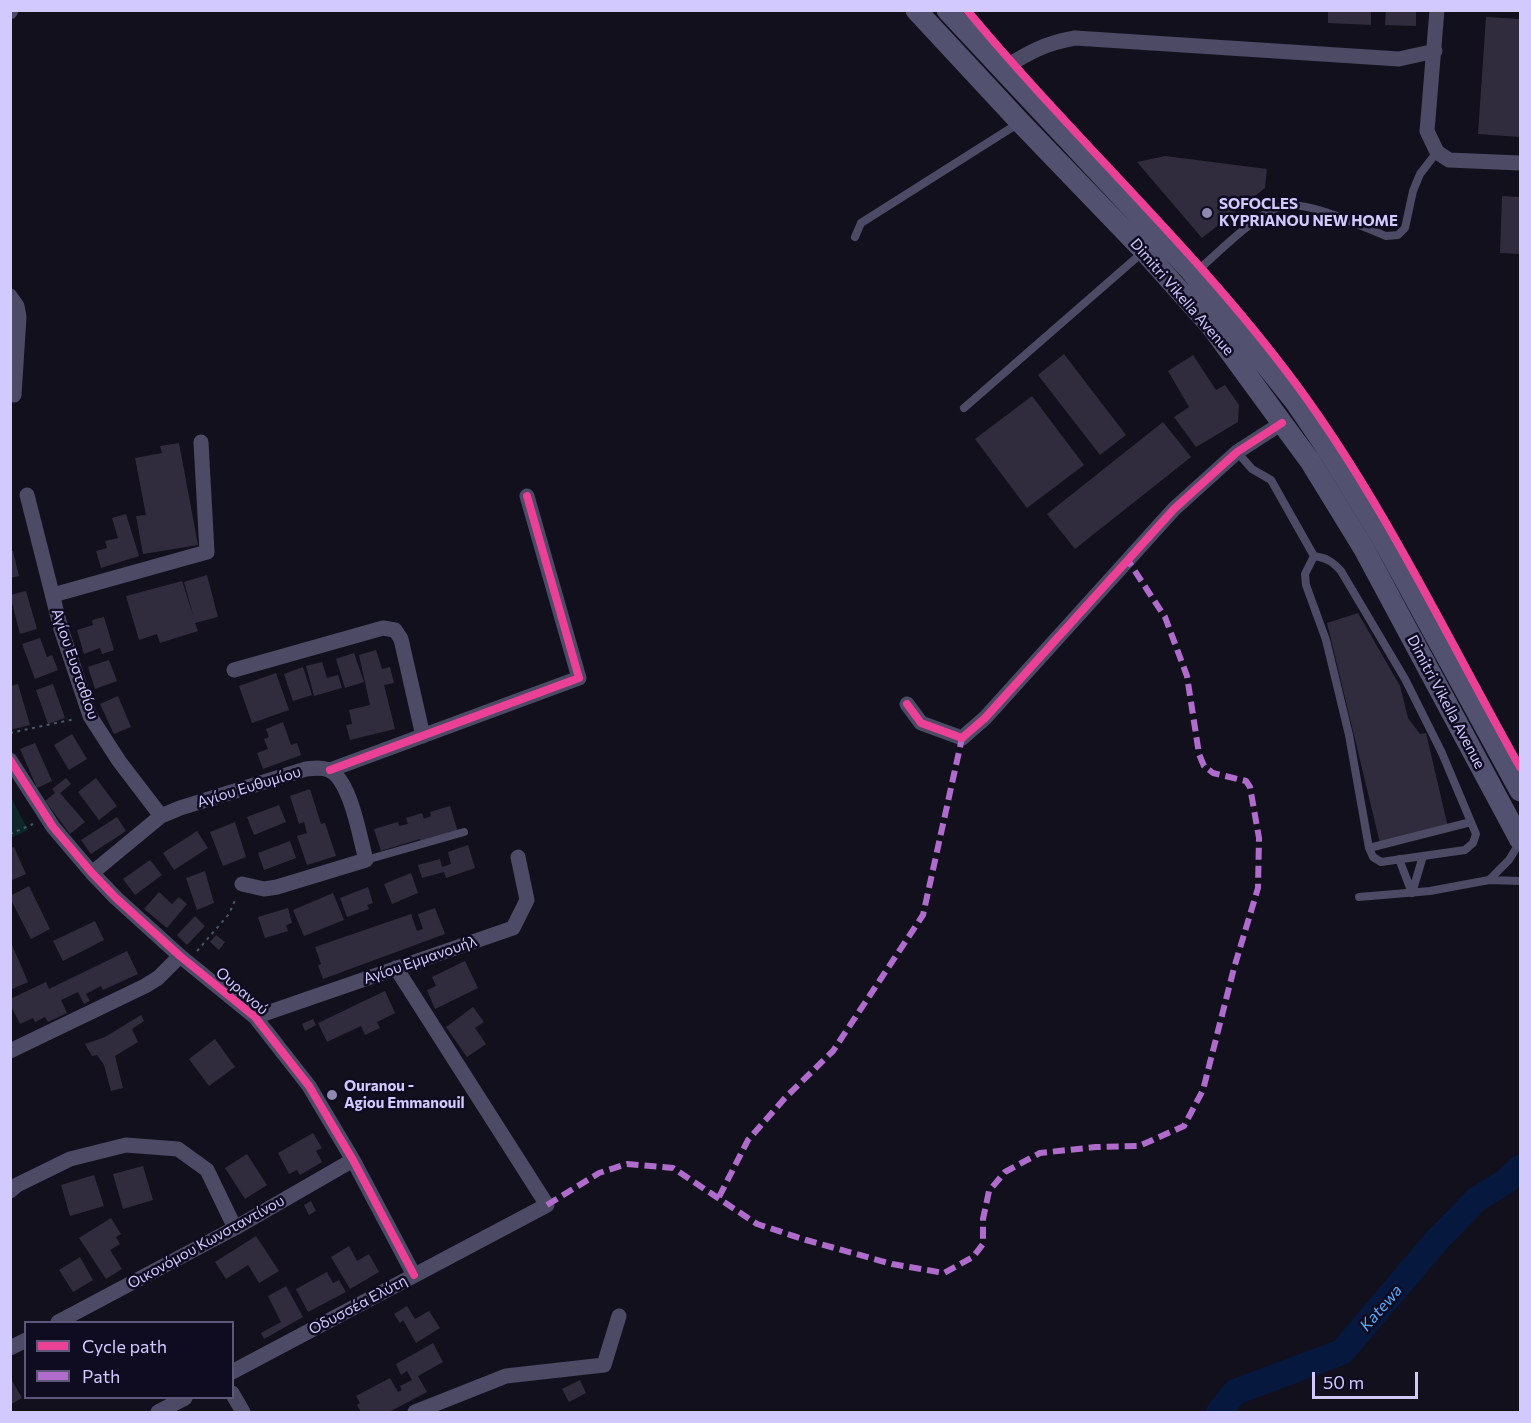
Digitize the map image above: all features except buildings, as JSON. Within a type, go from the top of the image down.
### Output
[{"type":"main road","name":"Dimitri Vikella Avenue","points":[[916,10],[1144,251],[1211,326],[1310,461],[1364,549],[1521,841]]},
{"type":"main road","name":"Dimitri Vikella Avenue","points":[[947,10],[1193,274],[1296,403],[1382,538],[1521,791]]},
{"type":"street","points":[[1437,10],[1427,131],[1437,152],[1449,160],[1521,163]]},
{"type":"street","points":[[1002,69],[1038,47],[1075,38],[1399,59],[1435,51]]},
{"type":"street","points":[[10,296],[17,306],[18,317],[14,395]]},
{"type":"street","points":[[907,704],[921,723],[962,738],[986,718],[1173,508],[1237,452],[1282,423]]},
{"type":"street","points":[[52,595],[207,552],[201,442]]},
{"type":"street","name":"Αγίου Ευσταθίου","points":[[27,495],[61,629],[90,716],[119,761],[161,816]]},
{"type":"street","name":"Αγίου Ευθυμίου","points":[[92,873],[161,816],[306,769],[330,770],[579,678],[527,496]]},
{"type":"street","points":[[234,670],[383,628],[394,630],[401,639],[423,736]]},
{"type":"street","name":"Ουρανού","points":[[10,760],[47,818],[92,873],[116,898],[184,959],[255,1017],[309,1086],[353,1160],[414,1275]]},
{"type":"street","points":[[242,884],[264,889],[277,887],[366,860],[347,793],[342,782],[330,770]]},
{"type":"street","name":"Αγίου Εμμανουήλ","points":[[255,1017],[513,928],[527,900],[518,856]]},
{"type":"street","points":[[10,1031],[14,1048],[145,986],[184,959]]},
{"type":"street","name":"Οδυσσέα Ελύτη","points":[[234,1371],[547,1205],[396,968]]},
{"type":"street","points":[[10,1191],[17,1185],[70,1159],[126,1145],[178,1149],[207,1170],[235,1228]]},
{"type":"street","name":"Οικονόμου Κωνσταντίνου","points":[[62,1321],[235,1228],[353,1160]]},
{"type":"street","points":[[421,1410],[506,1376],[604,1365],[619,1316]]},
{"type":"street","points":[[10,1348],[24,1341]]},
{"type":"street","points":[[234,1397],[243,1413]]},
{"type":"street","points":[[158,1413],[183,1399]]},
{"type":"lane","points":[[855,237],[861,223],[1020,122]]},
{"type":"lane","points":[[1193,274],[1263,215],[1283,206],[1292,205],[1313,209],[1386,236],[1398,235],[1406,228],[1413,190],[1420,174],[1437,152]]},
{"type":"lane","points":[[964,408],[1144,251]]},
{"type":"lane","points":[[1237,452],[1252,469],[1271,480],[1314,556]]},
{"type":"lane","points":[[1314,556],[1324,557],[1333,562],[1341,571],[1406,679],[1442,753],[1476,834],[1473,843],[1465,850],[1381,862],[1373,856],[1350,735],[1326,640],[1306,585],[1305,574],[1314,556]]},
{"type":"lane","points":[[1370,848],[1471,822]]},
{"type":"lane","points":[[366,860],[464,832]]},
{"type":"lane","points":[[1489,880],[1509,860],[1521,841]]},
{"type":"lane","points":[[1412,893],[1423,856]]},
{"type":"lane","points":[[1399,859],[1412,893]]},
{"type":"lane","points":[[1359,897],[1412,893],[1489,880],[1521,880]]},
{"type":"path","points":[[10,733],[90,716]]},
{"type":"path","points":[[10,834],[47,818]]},
{"type":"path","points":[[184,959],[229,915],[242,884]]},
{"type":"green space","points":[[11,797],[28,830],[10,838]]},
{"type":"waterway","name":"Katewa","points":[[1219,1412],[1235,1392],[1342,1352],[1437,1240],[1477,1199],[1505,1182],[1520,1168]]},
{"type":"marked path","points":[[547,1205],[599,1173],[627,1164],[673,1168],[757,1224],[892,1264],[944,1273],[973,1257],[983,1244],[983,1219],[989,1191],[1005,1172],[1040,1153],[1096,1147],[1139,1146],[1184,1126],[1203,1090],[1234,968],[1258,888],[1259,838],[1250,787],[1246,781],[1213,773],[1204,766],[1199,754],[1187,676],[1165,617],[1127,559]]},
{"type":"marked path","points":[[719,1197],[748,1140],[785,1098],[833,1051],[923,915],[962,738]]},
{"type":"cycle path","points":[[967,10],[1049,104],[1218,287],[1296,384],[1328,429],[1387,524],[1520,767]]},
{"type":"cycle path","points":[[907,704],[921,723],[962,738],[985,718],[1174,509],[1237,452],[1282,423]]},
{"type":"cycle path","points":[[330,770],[579,678],[527,496]]},
{"type":"cycle path","points":[[10,760],[53,827],[92,873],[180,956],[255,1017],[309,1086],[353,1160],[414,1275]]},
{"type":"place","name":"SOFOCLES KYPRIANOU NEW HOME","points":[[1207,213]]},
{"type":"place","name":"Ouranou - Agiou Emmanouil","points":[[332,1095]]}]
